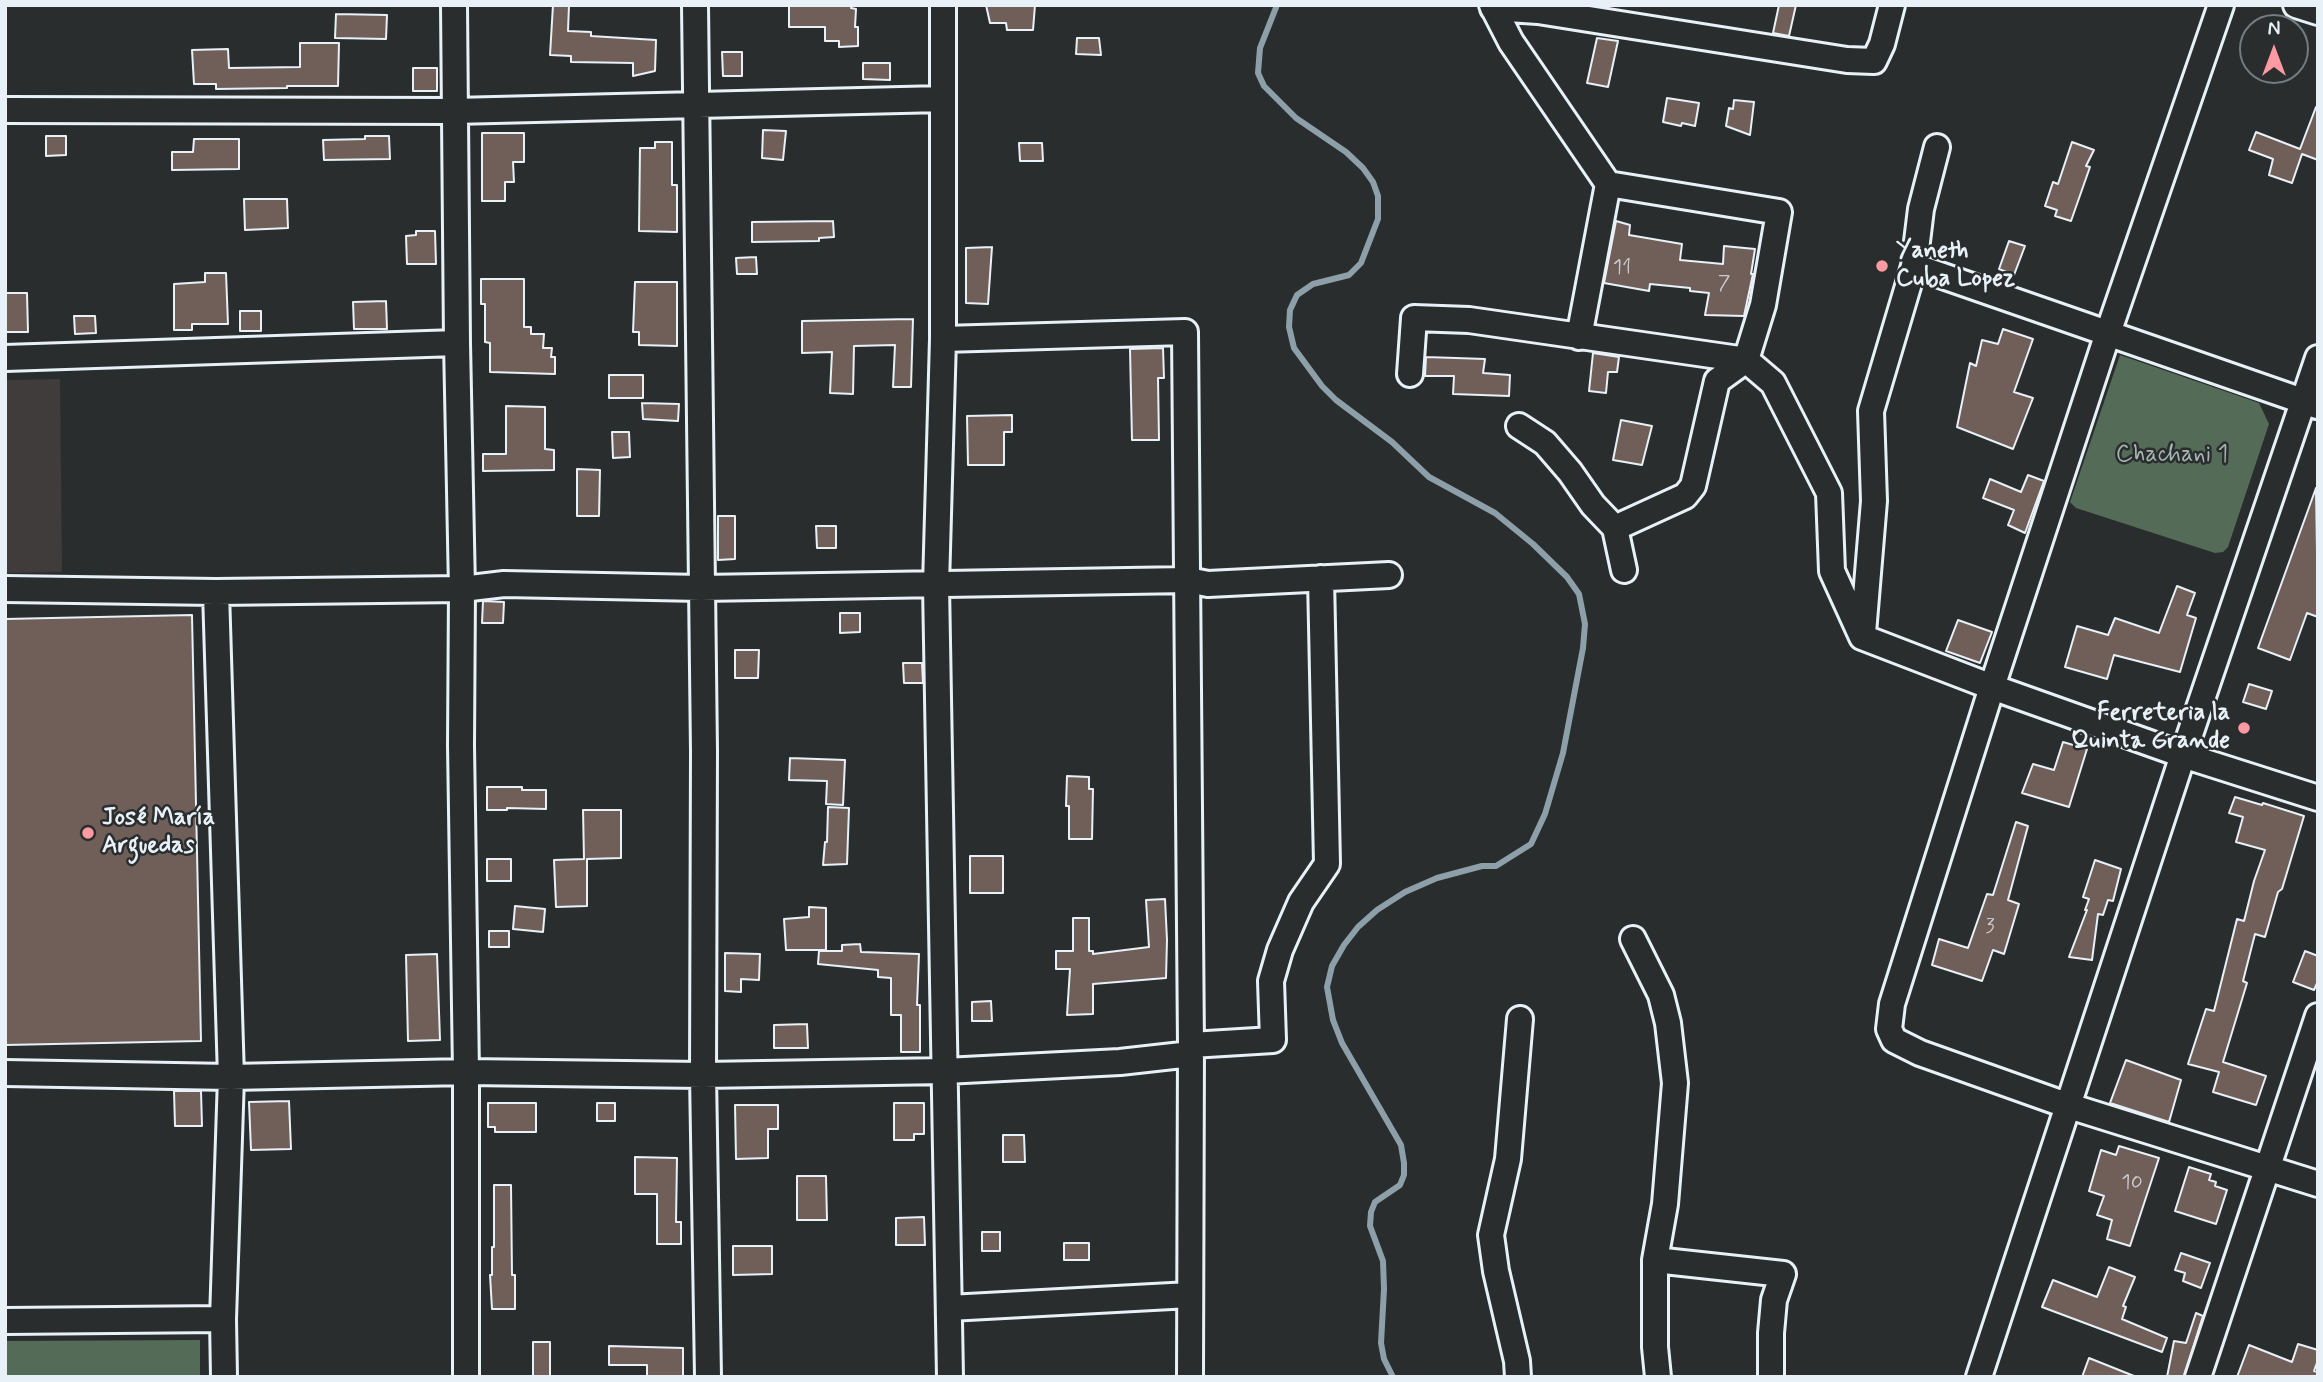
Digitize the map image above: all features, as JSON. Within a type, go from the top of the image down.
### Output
[{"type":"street","points":[[454,5],[462,589],[467,1377]]},
{"type":"street","points":[[695,5],[704,751],[703,1075],[708,1377]]},
{"type":"street","points":[[943,5],[943,339],[936,586],[950,1377]]},
{"type":"street","points":[[1493,7],[1538,11],[1835,58],[1874,61],[1882,44],[1892,5]]},
{"type":"street","points":[[2221,5],[2108,333],[1992,687],[1892,1004],[1889,1029],[1894,1040],[1920,1053],[2069,1105],[2318,1184]]},
{"type":"street","points":[[2296,5],[2318,12]]},
{"type":"street","points":[[1493,7],[1511,42],[1608,184],[1579,337]]},
{"type":"street","points":[[5,110],[454,111],[942,99]]},
{"type":"street","points":[[1862,637],[1874,501],[1871,411],[1914,266],[1922,209],[1937,147]]},
{"type":"street","points":[[1608,184],[1779,212],[1763,305],[1746,360],[1717,381],[1693,486],[1685,496],[1615,528]]},
{"type":"street","points":[[1914,266],[2310,404]]},
{"type":"street","points":[[1410,374],[1414,318],[1469,320],[1746,360],[1773,383],[1829,493],[1832,571],[1862,637],[2183,755],[2318,798]]},
{"type":"street","points":[[943,339],[1185,332],[1191,1377]]},
{"type":"street","points":[[5,358],[457,343]]},
{"type":"street","points":[[1979,1377],[2183,755],[2310,404],[2318,358]]},
{"type":"street","points":[[1519,426],[1545,443],[1593,505],[1615,528],[1624,570]]},
{"type":"street","points":[[5,589],[216,592],[462,589],[504,584],[701,588],[1188,580],[1208,584],[1389,575]]},
{"type":"street","points":[[5,1073],[231,1077],[466,1072],[703,1075],[945,1071],[1120,1062],[1191,1049],[1272,1040],[1272,981],[1280,950],[1301,902],[1327,864],[1321,578]]},
{"type":"street","points":[[216,592],[231,1077],[223,1320],[224,1377]]},
{"type":"street","points":[[1633,939],[1661,995],[1668,1023],[1675,1083],[1665,1203],[1654,1260],[1654,1347],[1658,1377]]},
{"type":"street","points":[[2198,1377],[2318,1016]]},
{"type":"street","points":[[1518,1377],[1491,1235],[1508,1159],[1520,1019]]},
{"type":"street","points":[[1654,1260],[1783,1274],[1774,1300],[1770,1333],[1771,1377]]},
{"type":"street","points":[[949,1308],[1190,1295]]},
{"type":"street","points":[[5,1321],[223,1320]]},
{"type":"shaded area","points":[[60,379],[62,572],[5,573],[5,380]]},
{"type":"green space","name":"Chachani 1","points":[[2120,355],[2259,403],[2269,424],[2228,547],[2223,552],[2215,553],[2076,508],[2070,502]]},
{"type":"green space","points":[[200,1340],[200,1377],[5,1377],[5,1341]]},
{"type":"building","points":[[553,5],[569,5],[568,31],[591,32],[591,36],[656,40],[655,71],[633,76],[633,63],[571,62],[571,56],[550,55]]},
{"type":"building","points":[[852,5],[851,8],[856,9],[858,46],[839,47],[839,41],[825,41],[825,27],[789,27],[789,6]]},
{"type":"building","points":[[986,5],[1035,5],[1033,30],[1007,30],[1006,23],[990,23]]},
{"type":"building","points":[[1779,5],[1796,5],[1789,36],[1773,33]]},
{"type":"building","points":[[336,14],[387,15],[386,39],[335,38]]},
{"type":"building","points":[[1077,38],[1099,38],[1101,55],[1076,54]]},
{"type":"building","points":[[1597,38],[1618,41],[1608,87],[1587,83]]},
{"type":"building","points":[[300,43],[339,43],[338,86],[216,89],[216,84],[194,84],[192,50],[228,49],[229,68],[300,67]]},
{"type":"building","points":[[722,52],[742,52],[742,76],[723,76]]},
{"type":"building","points":[[863,63],[890,63],[890,80],[863,79]]},
{"type":"building","points":[[413,68],[437,68],[437,91],[413,91]]},
{"type":"building","points":[[1667,98],[1699,103],[1695,126],[1663,122]]},
{"type":"building","points":[[1734,100],[1754,102],[1750,135],[1726,126],[1729,108],[1733,109]]},
{"type":"building","points":[[2316,107],[2318,160],[2302,154],[2292,183],[2269,175],[2273,159],[2249,150],[2256,132],[2300,149]]},
{"type":"building","points":[[763,130],[786,131],[783,160],[762,158]]},
{"type":"building","points":[[482,133],[524,133],[524,162],[513,162],[514,182],[505,182],[505,201],[482,201]]},
{"type":"building","points":[[46,136],[66,136],[66,155],[46,156]]},
{"type":"building","points":[[365,136],[389,136],[390,159],[324,160],[323,140],[365,139]]},
{"type":"building","points":[[194,139],[239,139],[239,169],[172,170],[172,152],[193,152]]},
{"type":"building","points":[[655,142],[672,142],[672,185],[677,185],[677,232],[639,231],[640,148],[655,148]]},
{"type":"building","points":[[2072,142],[2094,150],[2086,166],[2090,167],[2071,221],[2055,216],[2057,210],[2045,206],[2053,182],[2058,184]]},
{"type":"building","points":[[1019,143],[1042,143],[1043,161],[1020,161]]},
{"type":"building","points":[[244,199],[287,199],[288,228],[245,230]]},
{"type":"building","points":[[833,221],[834,237],[819,238],[819,241],[752,242],[752,222]]},
{"type":"building","points":[[1616,221],[1630,225],[1629,235],[1682,244],[1680,260],[1723,264],[1724,246],[1755,249],[1744,316],[1705,315],[1709,293],[1690,291],[1690,288],[1650,284],[1649,291],[1604,283]]},
{"type":"building","points":[[416,231],[435,231],[436,264],[407,264],[406,236],[416,235]]},
{"type":"building","points":[[2009,241],[2025,246],[2014,275],[1999,269]]},
{"type":"building","points":[[992,247],[988,304],[966,303],[966,248]]},
{"type":"building","points":[[756,257],[757,274],[737,274],[736,258]]},
{"type":"building","points":[[205,273],[226,273],[228,324],[192,324],[192,330],[174,330],[174,284],[205,282]]},
{"type":"building","points":[[481,279],[524,279],[524,327],[531,327],[531,334],[544,334],[543,348],[552,348],[555,374],[490,372],[490,343],[485,342],[485,304],[481,304]]},
{"type":"building","points":[[635,282],[677,282],[677,346],[639,345],[639,332],[633,332]]},
{"type":"building","points":[[5,293],[27,293],[28,332],[5,332]]},
{"type":"building","points":[[386,301],[387,329],[354,329],[353,302]]},
{"type":"building","points":[[240,311],[261,311],[261,331],[240,331]]},
{"type":"building","points":[[74,316],[95,316],[96,333],[75,334]]},
{"type":"building","points":[[913,319],[911,387],[893,387],[895,345],[854,346],[853,394],[830,393],[832,352],[802,353],[802,321]]},
{"type":"building","points":[[2003,329],[2033,339],[2014,392],[2033,398],[2013,449],[1957,427],[1970,363],[1976,366],[1982,340],[1998,344]]},
{"type":"building","points":[[1163,348],[1164,378],[1158,378],[1159,440],[1132,440],[1130,349]]},
{"type":"building","points":[[1593,353],[1619,357],[1617,372],[1608,372],[1606,393],[1589,391]]},
{"type":"building","points":[[1426,357],[1485,359],[1483,373],[1510,375],[1509,396],[1453,394],[1454,376],[1425,376]]},
{"type":"building","points":[[609,375],[643,375],[643,398],[609,398]]},
{"type":"building","points":[[642,403],[679,404],[678,421],[643,419]]},
{"type":"building","points":[[506,406],[545,407],[545,449],[554,450],[554,470],[483,471],[483,454],[506,454]]},
{"type":"building","points":[[1012,415],[1012,432],[1004,432],[1004,465],[968,465],[967,416]]},
{"type":"building","points":[[1621,420],[1652,426],[1642,465],[1613,460]]},
{"type":"building","points":[[612,432],[629,432],[630,457],[613,458]]},
{"type":"building","points":[[577,469],[600,470],[599,516],[577,516]]},
{"type":"building","points":[[2028,475],[2044,481],[2025,533],[2008,525],[2014,510],[1983,498],[1990,479],[2021,492]]},
{"type":"building","points":[[2316,488],[2318,617],[2307,613],[2290,660],[2258,648]]},
{"type":"building","points":[[718,516],[735,516],[735,559],[718,560]]},
{"type":"building","points":[[816,526],[836,526],[836,548],[817,548]]},
{"type":"building","points":[[2177,586],[2195,593],[2187,615],[2196,618],[2180,672],[2114,655],[2107,679],[2065,667],[2077,626],[2108,635],[2115,618],[2159,633]]},
{"type":"building","points":[[483,601],[504,602],[503,623],[482,623]]},
{"type":"building","points":[[840,613],[860,613],[860,632],[840,633]]},
{"type":"building","points":[[192,615],[201,1041],[5,1045],[5,619]]},
{"type":"building","points":[[1958,620],[1992,632],[1980,663],[1946,651]]},
{"type":"building","points":[[735,650],[759,650],[758,678],[735,678]]},
{"type":"building","points":[[903,663],[922,663],[923,683],[904,683]]},
{"type":"building","points":[[2249,684],[2272,691],[2266,709],[2243,702]]},
{"type":"building","points":[[2063,742],[2087,749],[2069,807],[2022,793],[2033,764],[2054,770]]},
{"type":"building","points":[[790,758],[845,760],[843,805],[826,804],[827,781],[789,780]]},
{"type":"building","points":[[1067,776],[1089,777],[1089,789],[1093,789],[1092,839],[1069,839]]},
{"type":"building","points":[[487,787],[546,790],[546,809],[487,810]]},
{"type":"building","points":[[2235,797],[2304,816],[2265,937],[2255,934],[2243,981],[2247,983],[2223,1062],[2266,1076],[2256,1105],[2213,1092],[2219,1072],[2188,1064],[2206,1009],[2214,1011],[2237,919],[2244,921],[2265,850],[2236,842],[2243,817],[2229,813]]},
{"type":"building","points":[[828,807],[849,808],[847,864],[823,865]]},
{"type":"building","points":[[583,810],[621,810],[621,858],[587,859],[587,906],[556,907],[554,860],[584,859]]},
{"type":"building","points":[[2016,822],[2028,826],[2008,900],[2019,904],[2004,954],[1993,950],[1982,981],[1932,965],[1939,939],[1968,948],[1987,894],[1993,895]]},
{"type":"building","points":[[970,856],[1003,856],[1003,893],[970,893]]},
{"type":"building","points":[[487,859],[511,859],[511,881],[487,881]]},
{"type":"building","points":[[2095,860],[2121,869],[2113,901],[2108,900],[2103,915],[2098,914],[2092,960],[2069,957],[2087,910],[2089,899],[2083,897]]},
{"type":"building","points":[[1165,899],[1166,978],[1093,984],[1093,1014],[1067,1015],[1070,969],[1056,969],[1056,951],[1073,951],[1073,918],[1089,918],[1089,951],[1093,951],[1093,954],[1149,947],[1146,900]]},
{"type":"building","points":[[515,906],[545,909],[543,932],[513,929]]},
{"type":"building","points":[[809,907],[826,908],[826,950],[786,950],[784,919],[809,917]]},
{"type":"building","points":[[489,931],[509,931],[509,947],[489,947]]},
{"type":"building","points":[[860,944],[861,952],[919,954],[917,1005],[920,1005],[920,1052],[901,1052],[901,1015],[891,1015],[891,978],[878,977],[878,970],[818,964],[819,951],[842,951],[842,945]]},
{"type":"building","points":[[2305,951],[2318,956],[2318,981],[2314,990],[2293,982]]},
{"type":"building","points":[[725,953],[760,954],[759,980],[741,979],[741,992],[725,991]]},
{"type":"building","points":[[437,954],[440,1040],[408,1041],[406,955]]},
{"type":"building","points":[[991,1001],[992,1021],[972,1021],[972,1002]]},
{"type":"building","points":[[807,1024],[808,1048],[774,1048],[774,1025]]},
{"type":"building","points":[[2126,1060],[2181,1080],[2169,1122],[2110,1103]]},
{"type":"building","points":[[174,1091],[201,1091],[202,1126],[175,1126]]},
{"type":"building","points":[[289,1101],[291,1149],[251,1150],[249,1102]]},
{"type":"building","points":[[488,1103],[536,1103],[536,1132],[495,1132],[495,1127],[488,1127]]},
{"type":"building","points":[[597,1103],[615,1103],[615,1121],[597,1121]]},
{"type":"building","points":[[894,1103],[924,1103],[924,1134],[914,1134],[914,1140],[894,1140]]},
{"type":"building","points":[[735,1105],[778,1105],[778,1129],[768,1129],[768,1158],[736,1159]]},
{"type":"building","points":[[1003,1135],[1024,1135],[1025,1162],[1003,1162]]},
{"type":"building","points":[[2119,1146],[2159,1158],[2130,1246],[2107,1239],[2112,1220],[2097,1215],[2104,1196],[2089,1191],[2101,1150],[2116,1155]]},
{"type":"building","points":[[635,1157],[677,1158],[676,1222],[681,1222],[681,1244],[657,1244],[657,1194],[635,1194]]},
{"type":"building","points":[[2189,1167],[2211,1174],[2209,1180],[2216,1182],[2215,1186],[2227,1190],[2216,1224],[2175,1211]]},
{"type":"building","points":[[797,1176],[826,1176],[827,1220],[797,1220]]},
{"type":"building","points":[[494,1185],[511,1185],[515,1309],[492,1309],[490,1275],[494,1247]]},
{"type":"building","points":[[924,1217],[925,1245],[896,1245],[896,1218]]},
{"type":"building","points":[[982,1232],[1000,1232],[1000,1251],[982,1251]]},
{"type":"building","points":[[1064,1243],[1089,1243],[1089,1260],[1064,1260]]},
{"type":"building","points":[[733,1246],[772,1246],[772,1274],[733,1275]]},
{"type":"building","points":[[2181,1253],[2210,1263],[2201,1288],[2183,1281],[2185,1273],[2175,1270]]},
{"type":"building","points":[[2109,1267],[2135,1277],[2123,1306],[2126,1307],[2122,1319],[2167,1338],[2162,1352],[2042,1307],[2053,1280],[2097,1297]]},
{"type":"building","points":[[2196,1313],[2203,1316],[2184,1377],[2167,1377],[2174,1341],[2186,1343]]},
{"type":"building","points":[[533,1342],[550,1342],[550,1377],[533,1377]]},
{"type":"building","points":[[2298,1344],[2318,1350],[2314,1371],[2318,1372],[2318,1377],[2237,1377],[2249,1345],[2292,1362]]},
{"type":"building","points":[[609,1346],[683,1348],[683,1377],[647,1377],[647,1365],[609,1365]]},
{"type":"building","points":[[2089,1358],[2134,1376],[2134,1377],[2082,1377]]},
{"type":"waterway","points":[[1277,5],[1260,48],[1258,73],[1264,86],[1296,118],[1346,152],[1363,168],[1373,182],[1378,196],[1378,219],[1361,263],[1349,275],[1313,284],[1297,295],[1290,310],[1289,327],[1294,348],[1336,400],[1392,442],[1429,477],[1495,513],[1533,544],[1567,577],[1579,594],[1585,624],[1563,753],[1545,814],[1531,844],[1496,866],[1482,866],[1437,878],[1405,892],[1377,910],[1358,927],[1332,966],[1327,987],[1333,1020],[1342,1043],[1401,1145],[1404,1163],[1404,1175],[1400,1185],[1375,1202],[1370,1226],[1383,1261],[1381,1343],[1384,1359],[1393,1377]]},
{"type":"place","name":"Yaneth Cuba Lopez","points":[[1882,266]]},
{"type":"place","name":"Ferreteria la Quinta Grande","points":[[2244,728]]},
{"type":"place","name":"José María Arguedas","points":[[88,833]]}]
